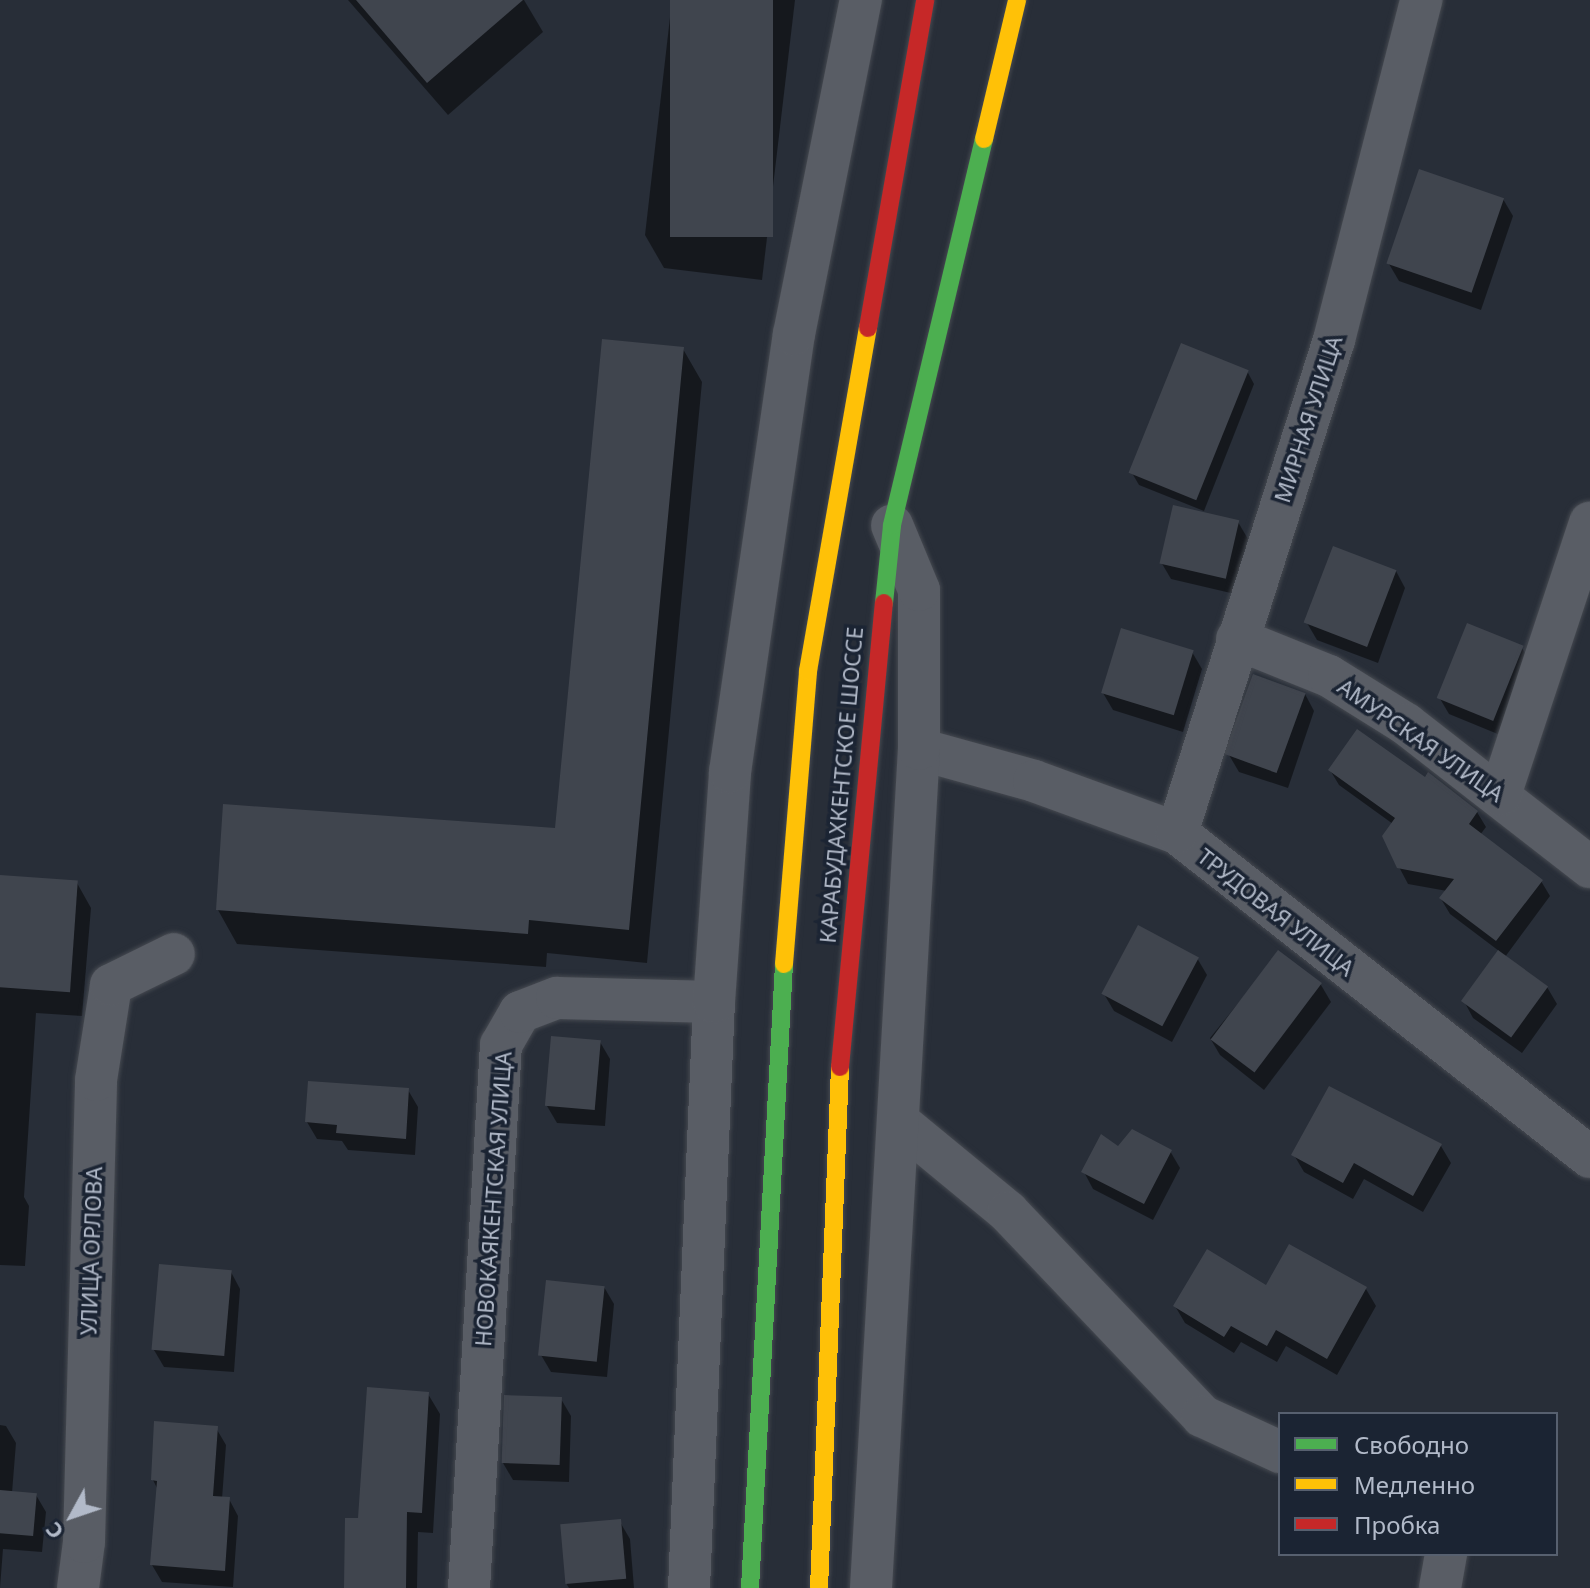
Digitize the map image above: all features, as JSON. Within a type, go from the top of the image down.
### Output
[{"type":"highway","name":"КАРАБУДАХКЕНТСКОЕ ШОССЕ","points":[[750,1588],[775,1082],[808,671],[925,0]]},
{"type":"highway","name":"КАРАБУДАХКЕНТСКОЕ ШОССЕ","points":[[819,1588],[838,1087],[892,525],[1017,0]]},
{"type":"street","points":[[689,1588],[714,1002],[730,772],[794,334],[861,0]]},
{"type":"street","name":"МИРНАЯ УЛИЦА","points":[[1177,833],[1334,340],[1421,0]]},
{"type":"street","points":[[1500,795],[1590,523]]},
{"type":"street","points":[[871,1588],[919,749],[919,590],[892,525]]},
{"type":"street","name":"АМУРСКАЯ УЛИЦА","points":[[1237,639],[1329,676],[1500,795],[1590,867]]},
{"type":"street","name":"ТРУДОВАЯ УЛИЦА","points":[[919,749],[1034,781],[1177,833],[1590,1157]]},
{"type":"street","name":"УЛИЦА ОРЛОВА","points":[[78,1588],[84,1542],[96,1080],[111,985],[174,954]]},
{"type":"street","name":"НОВОКАЯКЕНТСКАЯ УЛИЦА","points":[[469,1588],[501,1045],[520,1012],[557,998],[714,1002]]},
{"type":"street","points":[[899,1122],[1008,1212],[1202,1416],[1278,1451]]},
{"type":"street","points":[[1440,1588],[1446,1556]]},
{"type":"building","points":[[356,0],[523,0],[427,83]]},
{"type":"building","points":[[670,0],[773,0],[773,237],[670,237]]},
{"type":"building","points":[[1419,169],[1504,198],[1472,293],[1386,264]]},
{"type":"building","points":[[602,339],[684,347],[629,930],[529,920],[528,934],[216,910],[223,804],[555,828]]},
{"type":"building","points":[[1181,343],[1249,370],[1196,500],[1129,473]]},
{"type":"building","points":[[1173,505],[1239,520],[1226,579],[1160,563]]},
{"type":"building","points":[[1333,546],[1396,570],[1367,647],[1304,623]]},
{"type":"building","points":[[1467,623],[1524,646],[1493,721],[1437,698]]},
{"type":"building","points":[[1121,628],[1194,650],[1174,715],[1101,693]]},
{"type":"building","points":[[1253,674],[1306,693],[1277,773],[1224,754]]},
{"type":"building","points":[[1357,729],[1425,777],[1428,772],[1478,811],[1469,824],[1543,880],[1496,941],[1439,898],[1454,879],[1397,868],[1382,836],[1395,818],[1328,770]]},
{"type":"building","points":[[0,875],[78,880],[70,992],[0,987]]},
{"type":"building","points":[[1138,925],[1199,957],[1162,1026],[1101,994]]},
{"type":"building","points":[[1278,950],[1322,983],[1255,1073],[1211,1039]]},
{"type":"building","points":[[1498,950],[1548,986],[1511,1037],[1461,1001]]},
{"type":"building","points":[[551,1036],[601,1040],[595,1110],[545,1106]]},
{"type":"building","points":[[308,1081],[409,1088],[406,1139],[336,1133],[337,1125],[305,1122]]},
{"type":"building","points":[[1329,1086],[1442,1144],[1413,1196],[1354,1163],[1343,1183],[1291,1155]]},
{"type":"building","points":[[1132,1129],[1172,1150],[1144,1204],[1081,1172],[1101,1134],[1118,1146]]},
{"type":"building","points":[[1289,1244],[1367,1287],[1327,1359],[1276,1330],[1267,1346],[1231,1326],[1224,1337],[1173,1306],[1207,1249],[1266,1285]]},
{"type":"building","points":[[159,1264],[232,1270],[224,1356],[152,1350]]},
{"type":"building","points":[[546,1280],[605,1286],[597,1362],[538,1356]]},
{"type":"building","points":[[367,1387],[429,1392],[422,1513],[407,1512],[406,1588],[344,1588],[345,1518],[358,1518]]},
{"type":"building","points":[[504,1395],[562,1397],[560,1465],[502,1463]]},
{"type":"building","points":[[154,1421],[218,1426],[213,1496],[230,1497],[225,1571],[150,1565],[157,1481],[151,1480]]},
{"type":"building","points":[[0,1490],[37,1493],[33,1536],[0,1533]]},
{"type":"building","points":[[621,1519],[626,1579],[565,1584],[560,1524]]},
{"type":"traffic: fast","points":[[884,603],[892,525],[984,139]]},
{"type":"traffic: fast","points":[[750,1588],[784,964]]},
{"type":"traffic: slow","points":[[984,139],[1017,0]]},
{"type":"traffic: slow","points":[[784,964],[808,671],[868,328]]},
{"type":"traffic: slow","points":[[819,1588],[840,1067]]},
{"type":"traffic: jam","points":[[868,328],[925,0]]},
{"type":"traffic: jam","points":[[840,1067],[884,603]]}]
